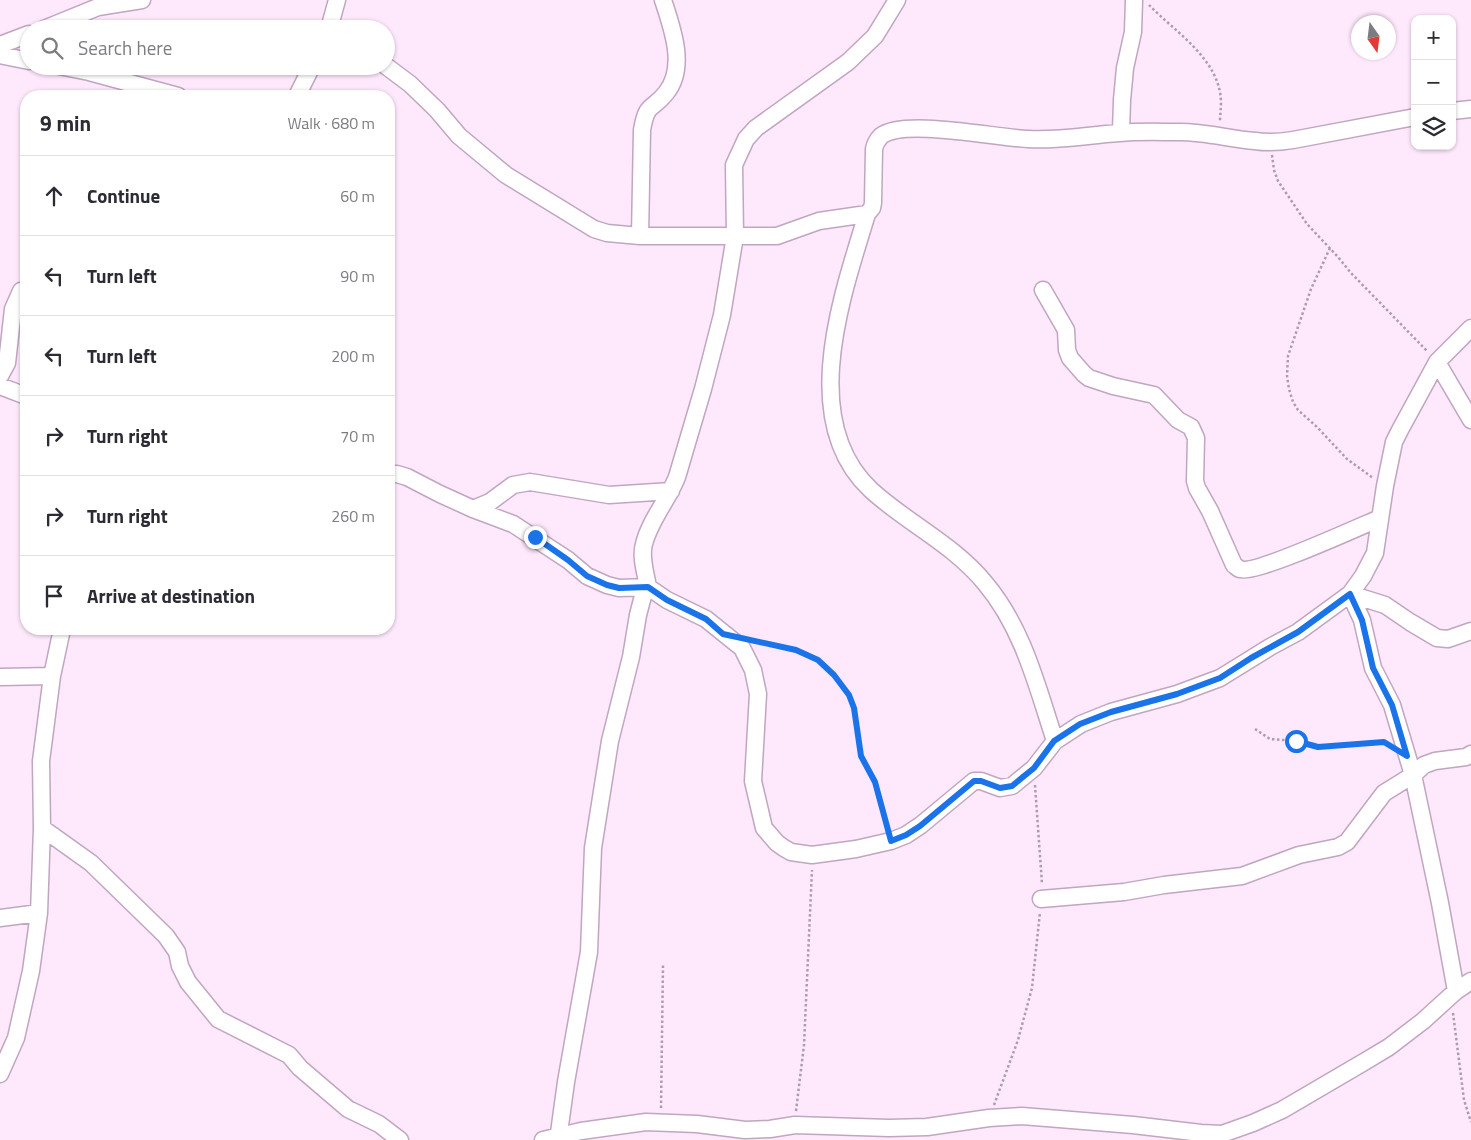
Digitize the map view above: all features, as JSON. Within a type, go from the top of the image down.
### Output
[{"type":"street","points":[[66,20],[98,7],[142,0]]},
{"type":"street","points":[[331,20],[337,0]]},
{"type":"street","points":[[640,236],[642,130],[644,117],[647,109],[662,97],[672,85],[677,62],[672,28],[663,0]]},
{"type":"street","points":[[896,0],[875,36],[841,67],[756,128],[746,139],[734,165],[735,236],[722,315],[708,372],[671,491],[654,521],[643,546],[648,587],[644,592],[638,615],[631,657],[608,750],[593,848],[589,952],[566,1082],[553,1139],[628,1124],[661,1122],[745,1130],[795,1125],[827,1133],[927,1127],[989,1118],[1022,1116],[1133,1125],[1201,1133],[1221,1138],[1282,1110],[1389,1047],[1471,981]]},
{"type":"street","points":[[1121,132],[1125,68],[1133,32],[1134,0]]},
{"type":"street","points":[[0,45],[20,37]]},
{"type":"street","points":[[0,55],[20,59]]},
{"type":"street","points":[[395,73],[410,84],[437,110],[459,136],[506,175],[594,229],[607,233],[640,236],[777,236],[819,221],[867,214]]},
{"type":"street","points":[[100,75],[156,90]]},
{"type":"street","points":[[300,90],[308,75]]},
{"type":"street","points":[[1456,111],[1471,109]]},
{"type":"street","points":[[1054,741],[1022,642],[1008,612],[985,582],[960,556],[898,512],[871,490],[855,473],[843,452],[837,433],[830,395],[833,358],[840,311],[867,214],[872,208],[873,203],[874,149],[876,142],[889,132],[906,129],[957,130],[1027,139],[1055,140],[1121,132],[1183,132],[1273,142],[1411,118]]},
{"type":"street","points":[[1043,290],[1064,324],[1067,350],[1070,358],[1084,374],[1089,378],[1113,386],[1154,395],[1178,420],[1191,427],[1194,431],[1196,438],[1195,480],[1197,488],[1210,511],[1234,565],[1240,570],[1247,570],[1324,543],[1380,518]]},
{"type":"street","points":[[0,376],[6,363],[13,309],[20,293]]},
{"type":"street","points":[[395,474],[407,477],[472,509],[513,524],[568,560],[587,576],[607,585],[619,588],[648,587],[667,600],[706,619],[742,648],[752,670],[758,694],[753,781],[764,828],[784,848],[791,852],[812,855],[856,849],[891,841],[906,835],[920,826],[974,781],[1007,788],[1020,781],[1034,768],[1054,741],[1080,724],[1100,716],[1177,694],[1220,678],[1298,632],[1350,594],[1363,576],[1375,553],[1394,442],[1437,362],[1471,328]]},
{"type":"street","points":[[1437,362],[1471,420]]},
{"type":"street","points":[[0,386],[20,394]]},
{"type":"street","points":[[472,509],[490,502],[513,485],[530,482],[609,495],[671,491]]},
{"type":"street","points":[[1350,594],[1385,605],[1437,638],[1448,639],[1471,631]]},
{"type":"street","points":[[1350,594],[1362,620],[1373,668],[1392,705],[1413,775],[1440,903],[1454,994]]},
{"type":"street","points":[[0,1074],[16,1038],[32,971],[39,913],[42,828],[41,761],[52,676],[61,635]]},
{"type":"street","points":[[0,677],[52,676]]},
{"type":"street","points":[[1041,899],[1124,892],[1164,885],[1242,876],[1299,855],[1338,847],[1347,842],[1384,793],[1413,775],[1424,765],[1435,761],[1466,758],[1471,754]]},
{"type":"street","points":[[42,828],[91,863],[166,936],[177,952],[180,966],[188,982],[218,1018],[290,1055],[300,1068],[348,1108],[379,1124],[400,1140]]},
{"type":"street","points":[[0,918],[39,913]]},
{"type":"path","points":[[1144,0],[1165,22],[1195,48],[1215,77],[1221,101],[1219,135]]},
{"type":"path","points":[[1273,142],[1272,158],[1278,181],[1307,224],[1351,273],[1437,362]]},
{"type":"path","points":[[1330,248],[1311,289],[1288,356],[1287,376],[1289,389],[1298,410],[1347,459],[1385,486]]},
{"type":"path","points":[[750,640],[796,650],[818,660],[834,675],[849,695],[854,708],[861,756],[875,782],[891,841]]},
{"type":"path","points":[[1255,729],[1270,739],[1296,741],[1318,747],[1384,742],[1407,756]]},
{"type":"path","points":[[989,1118],[1018,1040],[1032,988],[1042,879],[1034,768]]},
{"type":"path","points":[[795,1125],[804,1045],[812,855]]},
{"type":"path","points":[[661,1122],[663,965]]},
{"type":"path","points":[[1454,994],[1464,1100],[1471,1122]]},
{"type":"route","points":[[535,537],[587,576],[607,585],[619,588],[648,587],[667,600],[706,619],[723,634],[796,650],[818,660],[834,675],[849,695],[854,708],[861,756],[875,782],[891,841],[906,835],[920,826],[968,784],[974,781],[981,781],[1000,788],[1012,786],[1042,760],[1054,741],[1080,724],[1111,712],[1210,683],[1298,632],[1350,594],[1362,620],[1373,668],[1392,705],[1407,756],[1391,744],[1384,742],[1336,744],[1318,747],[1296,741]]}]
